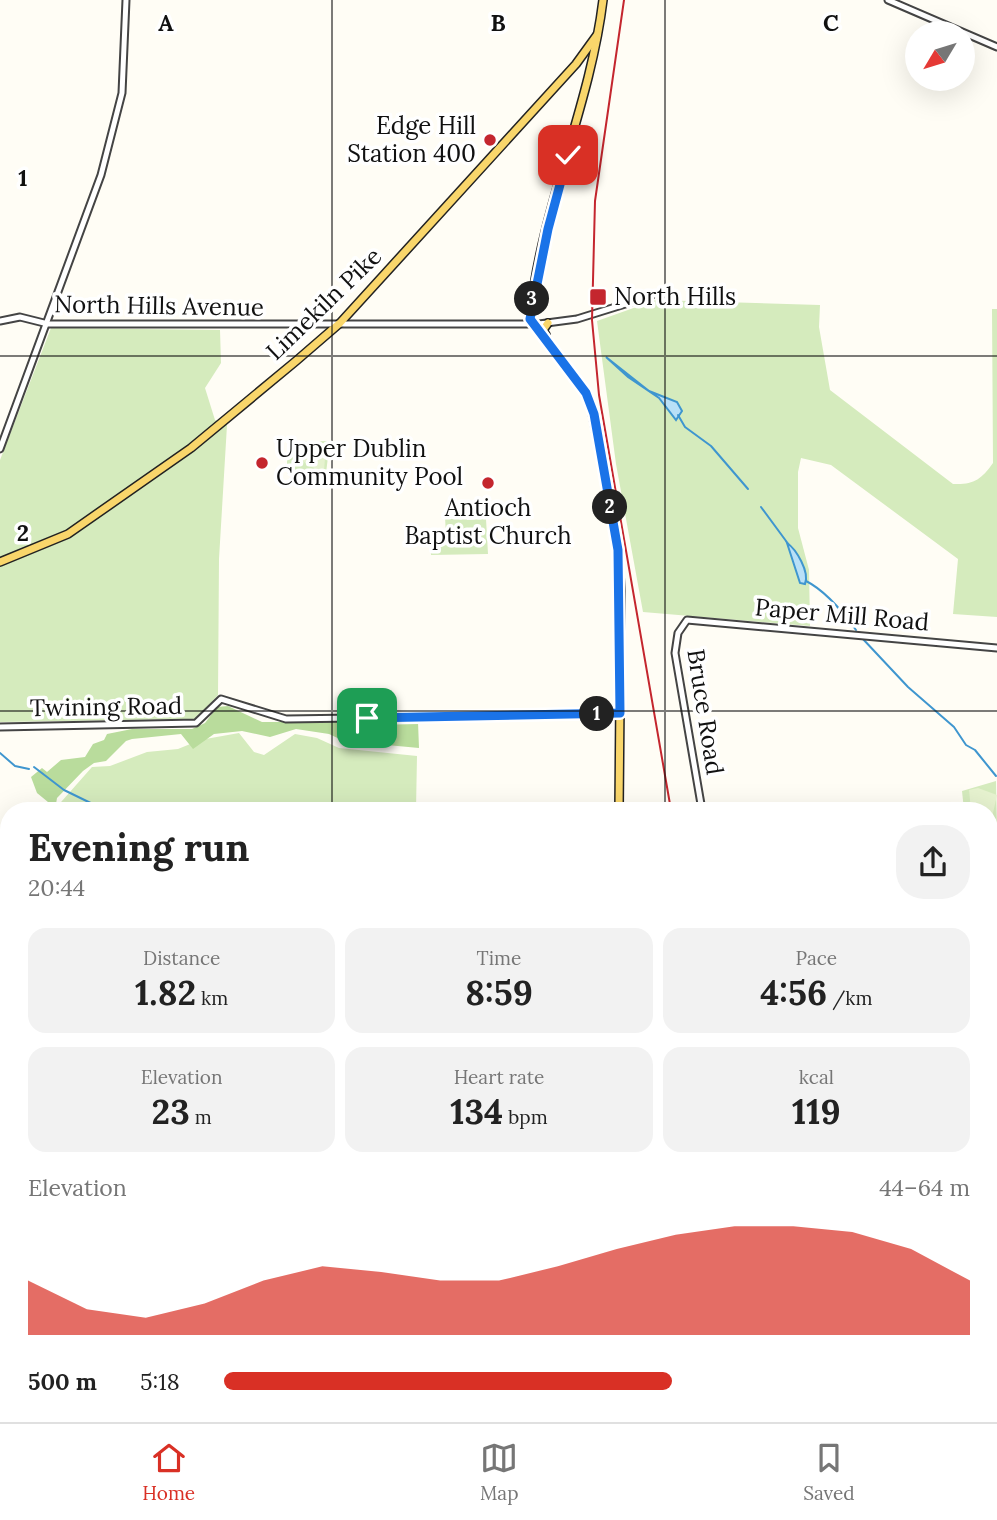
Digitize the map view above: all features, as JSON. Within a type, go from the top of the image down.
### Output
[{"type":"main road","name":"Limekiln Pike","points":[[3,559],[68,534],[175,460],[340,323],[575,65],[599,31],[603,0]]},
{"type":"main road","points":[[599,31],[545,239],[531,305],[532,323],[586,393],[594,414],[618,550],[618,802]]},
{"type":"main road","points":[[548,323],[543,330],[552,348]]},
{"type":"street","points":[[0,449],[48,324],[70,254],[95,196],[118,113],[124,76],[126,0]]},
{"type":"street","points":[[887,0],[997,47]]},
{"type":"street","name":"North Hills Avenue","points":[[0,321],[20,317],[48,324],[548,323],[611,311],[651,296]]},
{"type":"street","name":"Paper Mill Road","points":[[685,621],[716,621],[997,648]]},
{"type":"street","name":"Bruce Road","points":[[685,621],[677,636],[676,653],[701,802]]},
{"type":"street","name":"Twining Road","points":[[0,727],[196,723],[221,699],[286,719],[620,713]]},
{"type":"green space","points":[[656,300],[820,305],[819,327],[830,390],[953,484],[966,484],[976,480],[993,463],[992,309],[997,309],[997,617],[953,614],[958,559],[831,465],[801,458],[798,472],[798,528],[809,570],[810,626],[643,612],[616,464],[597,321]]},
{"type":"green space","points":[[51,328],[220,330],[221,363],[205,388],[215,420],[227,425],[219,559],[218,695],[196,719],[0,722],[0,460]]},
{"type":"green space","points":[[330,441],[326,473],[287,474],[287,442]]},
{"type":"green space","points":[[298,445],[326,445],[324,471],[306,463]]},
{"type":"green space","points":[[466,516],[467,520],[486,519],[488,554],[431,555],[430,536],[446,535],[445,517]]},
{"type":"green space","points":[[228,706],[262,722],[418,722],[419,748],[344,741],[329,734],[296,729],[270,737],[242,731],[214,734],[193,749],[181,734],[132,739],[126,741],[106,761],[94,763],[83,771],[57,798],[56,802],[48,802],[37,793],[31,777],[42,768],[47,772],[61,760],[85,757],[93,744],[104,740],[107,734],[132,729],[192,729],[205,723],[217,707]]},
{"type":"green space","points":[[239,733],[254,752],[264,755],[295,734],[317,738],[339,748],[417,756],[416,802],[61,802],[92,767],[110,766],[147,752],[178,749],[200,740]]},
{"type":"green space","points":[[996,781],[996,802],[963,802],[962,791]]},
{"type":"green space","points":[[978,788],[997,795],[995,802],[970,802],[969,790]]},
{"type":"water","points":[[606,357],[649,391],[677,402],[682,411],[676,420],[659,398],[628,377]]},
{"type":"water","points":[[787,543],[801,561],[806,573],[805,584],[800,583]]},
{"type":"waterway","points":[[678,415],[685,427],[711,446],[748,489]]},
{"type":"waterway","points":[[761,507],[789,545]]},
{"type":"waterway","points":[[806,581],[827,596],[856,630]]},
{"type":"waterway","points":[[862,638],[908,687],[954,727],[966,745],[975,750],[996,776]]},
{"type":"waterway","points":[[0,753],[15,766],[29,769]]},
{"type":"waterway","points":[[34,767],[64,790],[89,802]]},
{"type":"railway","points":[[624,0],[595,201],[592,320],[599,395],[670,802]]},
{"type":"place","name":"Edge Hill Station 400","points":[[490,140]]},
{"type":"place","name":"North Hills","points":[[598,297]]},
{"type":"place","name":"Upper Dublin Community Pool","points":[[262,463]]},
{"type":"place","name":"Antioch Baptist Church","points":[[488,483]]},
{"type":"route","points":[[367,718],[620,713],[621,591],[618,550],[594,414],[586,393],[530,319],[548,229],[568,155]]}]
